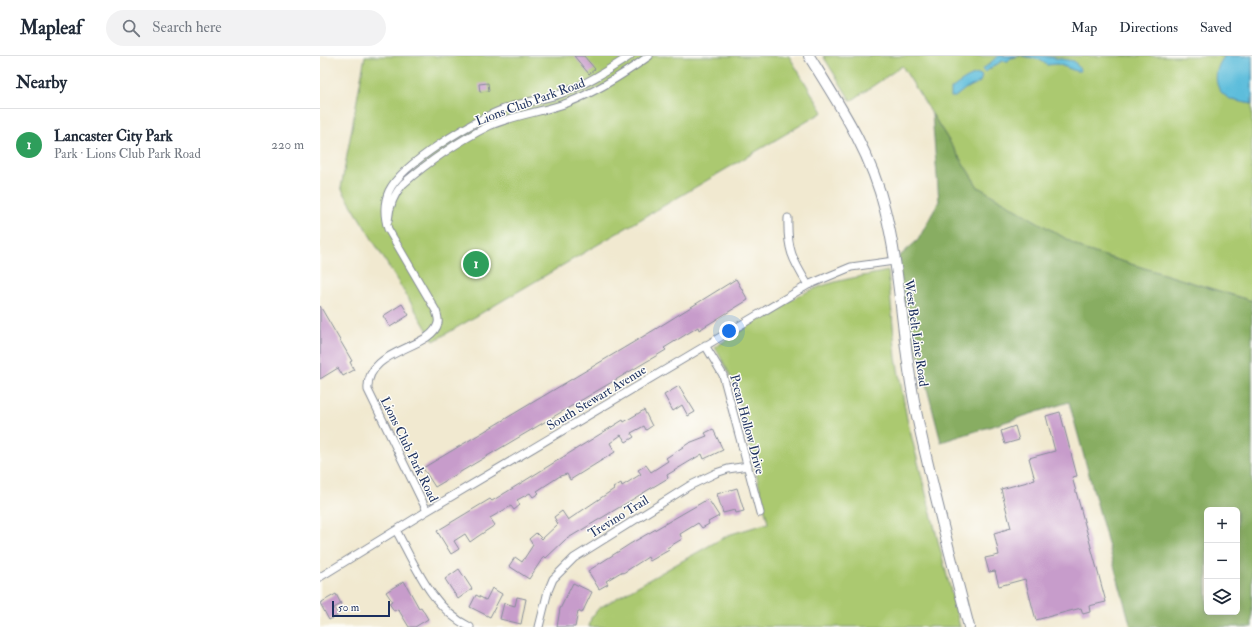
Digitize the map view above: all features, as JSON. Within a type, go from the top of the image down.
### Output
[{"type":"main road","name":"West Belt Line Road","points":[[809,56],[860,140],[885,210],[916,415],[969,627]]},
{"type":"street","name":"Lions Club Park Road","points":[[427,511],[368,390],[372,376],[379,363],[434,332],[438,322],[436,311],[388,229],[384,214],[389,191],[400,176],[420,159],[488,115],[516,105],[560,94],[582,84],[630,56]]},
{"type":"street","name":"Lions Club Park Road","points":[[388,229],[389,214],[398,190],[409,178],[442,155],[489,126],[566,104],[588,93],[649,56]]},
{"type":"street","points":[[582,84],[588,93]]},
{"type":"street","points":[[788,218],[788,240],[792,259],[808,285]]},
{"type":"street","name":"South Stewart Avenue","points":[[320,577],[427,511],[808,285],[851,267],[894,262]]},
{"type":"street","name":"Pecan Hollow Drive","points":[[705,346],[723,376],[760,513]]},
{"type":"street","name":"Trevino Trail","points":[[539,627],[548,591],[553,579],[574,558],[689,486],[716,473],[748,466]]},
{"type":"street","points":[[396,530],[430,591],[457,621],[470,627]]},
{"type":"green space","points":[[365,56],[789,56],[823,112],[434,341],[341,188]]},
{"type":"green space","points":[[823,56],[1252,56],[1252,301],[1085,250],[978,187],[902,66],[851,101]]},
{"type":"green space","points":[[932,114],[978,187],[1085,250],[1252,301],[1252,627],[1131,627],[1069,402],[941,442],[894,261],[918,240],[939,201]]},
{"type":"green space","points":[[888,271],[896,358],[907,419],[960,627],[589,627],[591,618],[599,608],[728,535],[768,523],[737,392],[715,347],[779,306],[806,292],[836,282]]},
{"type":"water","points":[[998,56],[1020,56],[1011,58],[1008,61],[1002,61],[985,72],[982,70]]},
{"type":"water","points":[[1022,56],[1042,56],[1074,61],[1081,71],[1076,71],[1057,64],[1047,65],[1040,60]]},
{"type":"water","points":[[1225,56],[1252,56],[1252,104],[1230,99],[1222,93],[1219,88],[1216,78],[1217,72],[1221,61]]},
{"type":"water","points":[[979,74],[982,76],[980,82],[965,89],[955,97],[951,97],[951,89],[968,78]]},
{"type":"building","points":[[574,56],[584,56],[595,69],[589,74]]},
{"type":"building","points":[[488,83],[489,91],[480,92],[479,84]]},
{"type":"building","points":[[736,279],[748,300],[699,330],[698,327],[664,348],[666,350],[435,487],[423,468],[654,330]]},
{"type":"building","points":[[402,304],[409,315],[390,327],[383,316]]},
{"type":"building","points":[[320,306],[352,361],[350,362],[354,370],[343,376],[338,368],[320,379]]},
{"type":"building","points":[[679,386],[695,412],[688,416],[682,405],[673,411],[664,395]]},
{"type":"building","points":[[644,410],[652,426],[646,430],[644,426],[631,433],[634,437],[626,442],[621,435],[610,443],[615,452],[570,480],[567,474],[560,476],[537,491],[539,493],[533,497],[530,493],[517,500],[520,505],[514,510],[511,506],[490,518],[495,525],[470,542],[465,534],[454,541],[459,549],[451,554],[437,531],[490,499],[492,501],[623,420],[624,422]]},
{"type":"building","points":[[1060,412],[1077,476],[1072,477],[1106,602],[1089,606],[1090,612],[1083,614],[1081,608],[1036,620],[1025,579],[999,586],[995,571],[989,572],[985,558],[999,555],[994,533],[1011,528],[1001,489],[1035,480],[1029,458],[1055,451],[1046,416]]},
{"type":"building","points":[[1015,426],[1019,440],[1005,444],[1001,431]]},
{"type":"building","points":[[713,429],[723,450],[704,459],[702,454],[667,475],[668,478],[565,540],[546,558],[544,556],[529,579],[509,566],[515,557],[522,562],[533,545],[529,539],[536,533],[542,539],[558,524],[554,517],[562,511],[568,520],[614,489],[613,488],[621,483],[622,486],[641,474],[638,470],[646,465],[651,472],[668,461],[666,458],[689,443],[707,436],[705,433]]},
{"type":"building","points":[[737,488],[744,511],[736,513],[735,510],[723,513],[717,494]]},
{"type":"building","points":[[708,499],[719,516],[708,522],[709,524],[702,528],[698,523],[680,534],[682,539],[667,548],[669,550],[650,561],[648,557],[623,573],[621,572],[606,581],[608,584],[599,589],[588,571],[630,544]]},
{"type":"building","points":[[459,569],[472,589],[458,599],[445,579]]},
{"type":"building","points":[[404,581],[419,608],[421,607],[428,619],[415,627],[409,627],[398,609],[394,611],[389,603],[392,601],[386,592]]},
{"type":"building","points":[[573,583],[592,592],[582,613],[578,611],[575,627],[557,627],[560,609]]},
{"type":"building","points":[[492,588],[502,594],[490,617],[470,607],[476,595],[486,600]]},
{"type":"building","points":[[336,594],[341,604],[334,608],[338,615],[329,620],[320,603]]},
{"type":"building","points":[[517,597],[526,599],[521,624],[500,619],[504,603],[515,606]]},
{"type":"place","name":"Lancaster City Park","points":[[476,264]]}]
